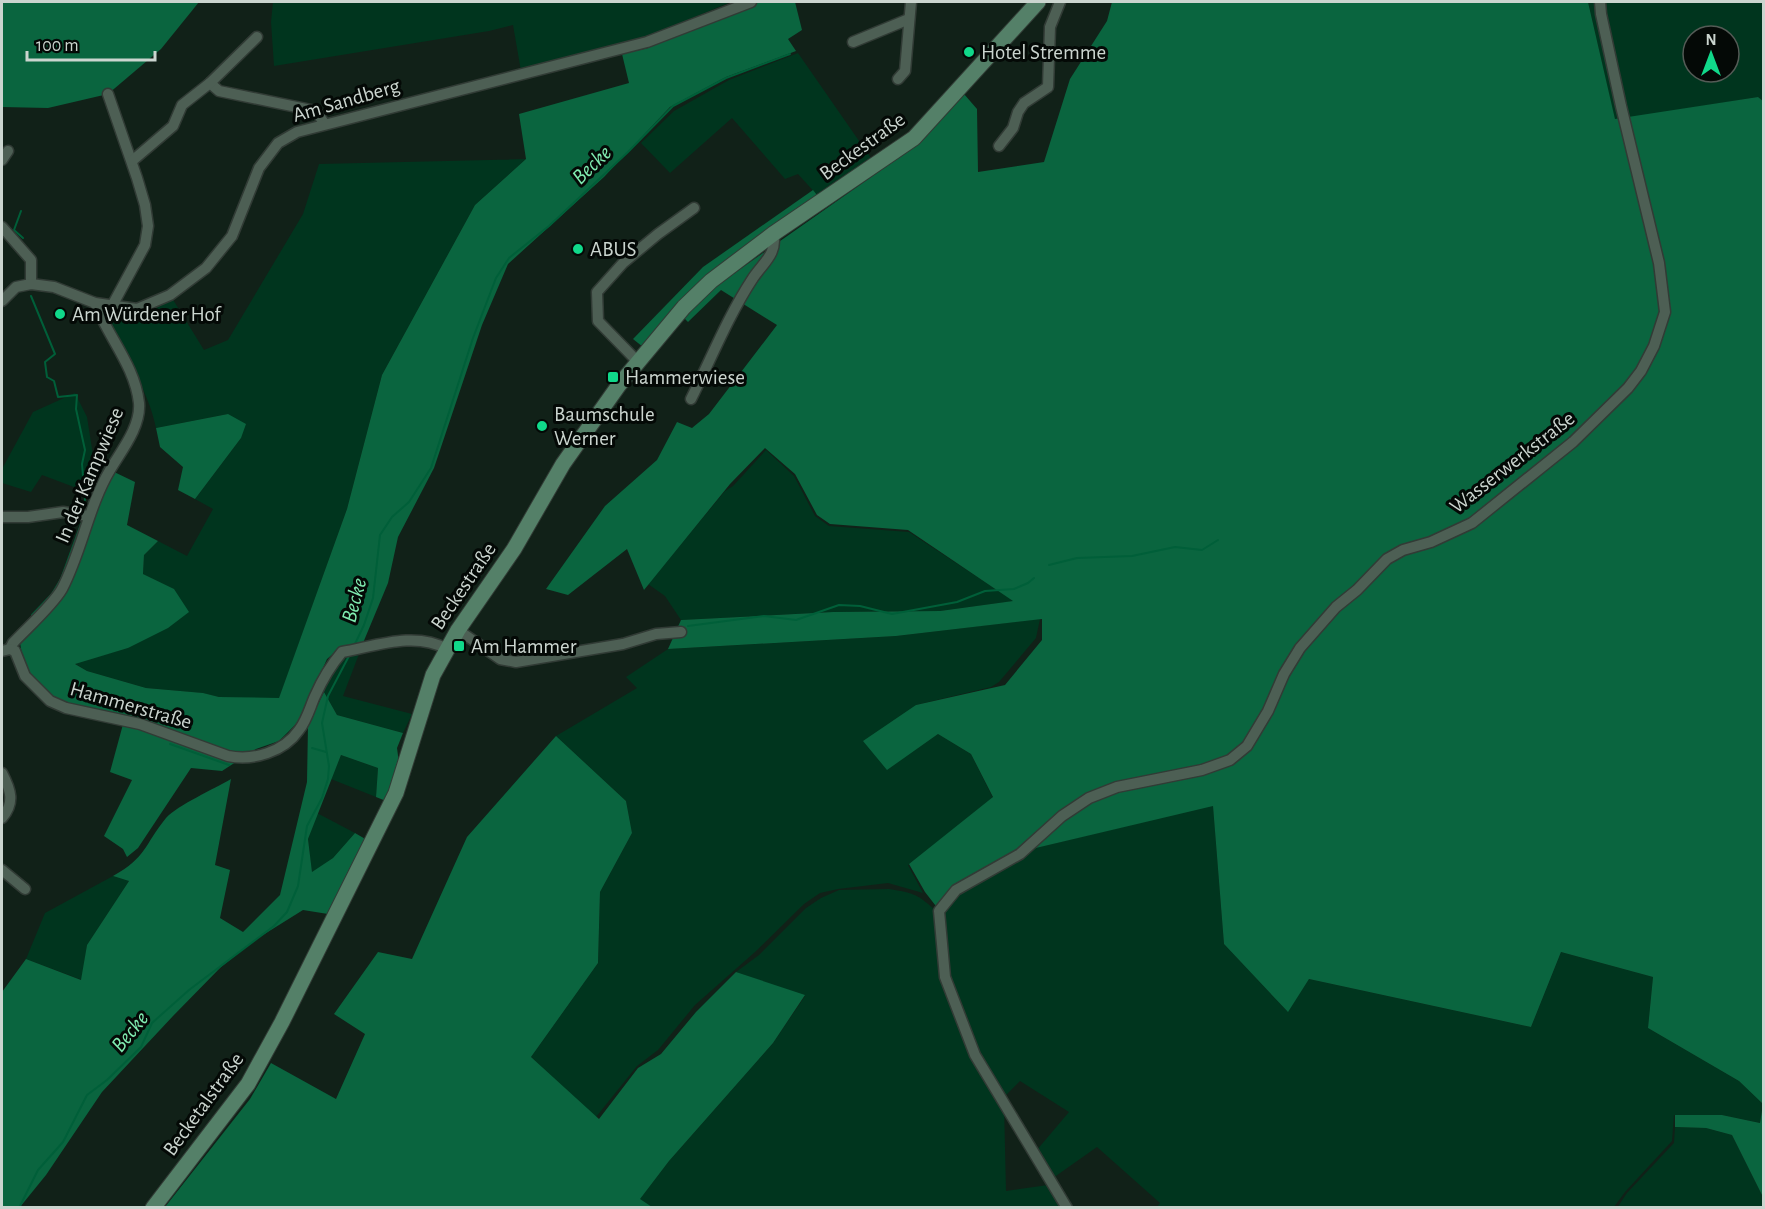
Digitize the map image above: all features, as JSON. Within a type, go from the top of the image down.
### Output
[{"type":"main road","name":"Beckestraße","points":[[282,1022],[396,793],[433,675],[458,630],[514,549],[563,464],[619,385],[684,307],[711,280],[773,234],[914,138],[1038,2]]},
{"type":"main road","name":"Becketalstraße","points":[[153,1208],[248,1084],[282,1022]]},
{"type":"street","name":"Am Sandberg","points":[[31,284],[54,288],[94,303],[137,309],[170,295],[206,268],[232,236],[259,168],[278,143],[297,132],[324,123],[647,42],[751,2]]},
{"type":"street","points":[[898,79],[905,71],[911,2]]},
{"type":"street","points":[[999,146],[1013,128],[1018,112],[1024,103],[1048,87],[1050,27],[1060,2]]},
{"type":"street","name":"Wasserwerkstraße","points":[[1067,1208],[975,1055],[945,976],[939,911],[956,890],[1020,854],[1062,816],[1089,798],[1117,787],[1202,770],[1230,760],[1247,746],[1268,711],[1284,674],[1300,648],[1336,607],[1387,559],[1403,550],[1431,542],[1473,523],[1573,442],[1628,388],[1641,371],[1654,346],[1665,312],[1659,263],[1621,106],[1600,2]]},
{"type":"street","points":[[853,42],[909,19]]},
{"type":"street","points":[[132,161],[173,126],[182,105],[257,37]]},
{"type":"street","points":[[210,82],[219,91],[316,111],[324,123]]},
{"type":"street","points":[[108,94],[132,161],[145,206],[148,226],[145,245],[112,306]]},
{"type":"street","points":[[638,362],[598,321],[597,292],[623,262],[694,208]]},
{"type":"street","points":[[2,226],[31,260],[31,284],[16,287],[2,301]]},
{"type":"street","points":[[691,399],[735,309],[753,278],[773,251],[776,244],[773,234]]},
{"type":"street","name":"In der Kampwiese","points":[[6,650],[61,591],[78,551],[88,516],[139,415],[139,402],[129,368],[101,321],[94,303]]},
{"type":"street","points":[[2,517],[28,517],[63,512],[88,516]]},
{"type":"street","points":[[458,630],[500,659],[516,662],[623,644],[656,634],[681,632]]},
{"type":"street","name":"Hammerstraße","points":[[6,650],[15,651],[24,676],[50,701],[66,708],[140,724],[228,756],[240,758],[259,756],[272,751],[297,733],[333,664],[342,652],[414,640],[436,643],[447,649]]},
{"type":"street","points":[[2,773],[10,788],[11,800],[2,818]]},
{"type":"street","points":[[2,870],[25,889]]},
{"type":"green space","points":[[2,2],[199,2],[161,49],[108,94],[48,108],[2,107]]},
{"type":"green space","points":[[273,2],[731,2],[644,38],[521,71],[513,25],[489,31],[274,66],[271,22]]},
{"type":"green space","points":[[758,2],[795,2],[802,30],[788,39],[796,51],[726,77],[670,107],[604,177],[508,264],[482,325],[434,468],[398,537],[388,583],[363,643],[342,646],[327,659],[300,720],[279,741],[256,749],[222,771],[191,768],[138,848],[127,857],[123,849],[104,836],[132,780],[110,772],[125,717],[70,704],[44,692],[26,671],[20,643],[61,591],[110,470],[135,482],[127,525],[158,541],[144,555],[143,574],[174,589],[189,612],[168,628],[128,648],[75,664],[87,671],[146,688],[203,693],[219,697],[279,698],[347,509],[382,375],[475,205],[526,159],[519,114],[629,83],[622,54],[648,48]]},
{"type":"green space","points":[[1112,2],[1588,2],[1615,119],[1758,97],[1763,101],[1763,1104],[1739,1081],[1648,1028],[1653,977],[1561,952],[1531,1027],[1309,979],[1288,1012],[1224,944],[1213,806],[1019,852],[981,873],[939,910],[925,892],[909,864],[993,797],[971,754],[938,734],[887,770],[863,741],[916,705],[1005,685],[1042,640],[1042,619],[896,636],[668,649],[681,620],[833,612],[940,611],[1013,601],[908,530],[830,524],[817,515],[795,474],[765,448],[730,484],[644,590],[627,549],[568,595],[546,589],[605,506],[657,460],[677,422],[692,428],[709,414],[777,325],[721,290],[688,322],[684,318],[716,286],[918,144],[964,94],[977,109],[978,172],[1044,162],[1070,79],[1107,21]]},
{"type":"green space","points":[[1588,2],[1763,2],[1763,101],[1758,97],[1615,120]]},
{"type":"green space","points":[[798,53],[873,161],[817,195],[798,174],[785,179],[732,118],[670,173],[641,143],[674,111],[729,80]]},
{"type":"green space","points":[[526,159],[475,205],[382,375],[347,509],[279,699],[219,697],[202,693],[146,688],[87,671],[74,663],[128,648],[173,589],[143,574],[144,555],[158,541],[187,556],[213,509],[195,499],[241,438],[228,414],[156,428],[147,398],[107,314],[134,315],[172,298],[204,350],[228,340],[303,214],[319,164]]},
{"type":"green space","points":[[813,190],[817,195],[643,347],[633,339],[703,267]]},
{"type":"green space","points":[[75,393],[87,417],[93,455],[104,464],[90,493],[42,475],[31,492],[2,483],[2,469],[33,412]]},
{"type":"green space","points":[[228,414],[246,424],[241,438],[195,499],[178,490],[183,467],[160,447],[156,428]]},
{"type":"green space","points":[[766,450],[794,476],[815,516],[829,526],[909,532],[1014,601],[940,611],[833,612],[681,620],[665,596],[648,584],[725,491],[733,486]]},
{"type":"green space","points":[[1040,619],[1036,638],[999,682],[991,687],[916,705],[887,769],[938,734],[971,754],[993,798],[908,865],[923,893],[888,883],[820,893],[804,904],[755,952],[695,1005],[658,1050],[637,1066],[596,1117],[531,1057],[598,963],[600,892],[632,833],[626,801],[556,736],[637,688],[626,677],[668,649],[896,636]]},
{"type":"green space","points":[[359,654],[343,696],[412,714],[403,733],[337,715],[324,692],[334,668],[344,655]]},
{"type":"green space","points":[[324,692],[337,715],[403,733],[397,748],[399,763],[386,801],[376,797],[378,768],[341,755],[308,839],[312,872],[333,858],[355,833],[367,840],[328,914],[303,910],[255,940],[221,967],[102,1092],[46,1175],[20,1207],[2,1207],[2,992],[26,959],[81,980],[87,945],[129,881],[113,876],[133,863],[172,813],[231,779],[215,865],[230,870],[220,918],[243,932],[280,895],[307,782],[308,725]]},
{"type":"green space","points":[[556,736],[626,801],[632,833],[600,892],[598,963],[531,1057],[599,1119],[638,1068],[661,1054],[696,1012],[736,972],[805,995],[773,1043],[669,1161],[640,1199],[652,1207],[165,1207],[250,1099],[271,1063],[336,1099],[365,1034],[334,1014],[378,952],[412,959],[467,837]]},
{"type":"green space","points":[[341,755],[378,768],[376,797],[331,779]]},
{"type":"green space","points":[[1213,805],[1224,944],[1287,1011],[1309,979],[1531,1027],[1561,952],[1653,977],[1648,1028],[1739,1081],[1763,1104],[1760,1123],[1722,1115],[1674,1115],[1672,1141],[1614,1207],[1157,1207],[1160,1203],[1097,1147],[1053,1178],[1036,1151],[1069,1112],[1020,1081],[1004,1097],[978,1054],[948,977],[942,912],[958,892],[1027,850]]},
{"type":"green space","points":[[317,813],[355,833],[333,858],[312,873],[308,839]]},
{"type":"green space","points":[[113,876],[129,881],[87,945],[82,980],[26,959],[45,913]]},
{"type":"green space","points":[[889,889],[915,895],[937,912],[942,978],[1004,1104],[1006,1191],[1048,1185],[1061,1207],[652,1208],[639,1200],[669,1161],[773,1043],[805,996],[736,972],[759,955],[806,908],[821,898],[839,890]]},
{"type":"green space","points":[[1763,1104],[1763,1197],[1732,1135],[1706,1128],[1675,1127],[1675,1115],[1722,1115],[1760,1123]]},
{"type":"green space","points":[[1675,1127],[1706,1128],[1732,1135],[1763,1197],[1763,1207],[1617,1208],[1627,1193],[1674,1143]]},
{"type":"waterway","name":"Becke","points":[[354,646],[373,598],[380,535],[392,517],[409,502],[431,468],[473,338],[496,278],[509,258],[549,226],[673,106],[726,78],[790,54]]},
{"type":"waterway","points":[[21,211],[14,230],[23,238]]},
{"type":"waterway","points":[[31,296],[55,354],[45,362],[47,377],[54,381],[58,397],[77,395],[76,409],[85,450],[82,464],[85,500]]},
{"type":"waterway","points":[[32,615],[52,594],[61,579],[81,524]]},
{"type":"waterway","points":[[1049,565],[1077,558],[1132,556],[1175,547],[1202,550],[1218,540]]},
{"type":"waterway","points":[[688,626],[764,616],[796,620],[839,605],[860,606],[892,614],[957,602],[985,591],[1014,589],[1034,578]]},
{"type":"waterway","name":"Becke","points":[[19,1208],[38,1170],[63,1142],[87,1095],[107,1080],[141,1047],[152,1023],[189,990],[274,926],[287,912],[298,886],[307,826],[322,798],[328,779],[329,766],[322,723],[328,696],[350,654]]},
{"type":"waterway","points":[[170,744],[229,765]]},
{"type":"waterway","points":[[312,748],[326,752]]},
{"type":"place","name":"Hotel Stremme","points":[[969,52]]},
{"type":"place","name":"ABUS","points":[[578,249]]},
{"type":"place","name":"Am Würdener Hof","points":[[60,314]]},
{"type":"place","name":"Hammerwiese","points":[[613,377]]},
{"type":"place","name":"Baumschule Werner","points":[[542,426]]},
{"type":"place","name":"Am Hammer","points":[[459,646]]}]
